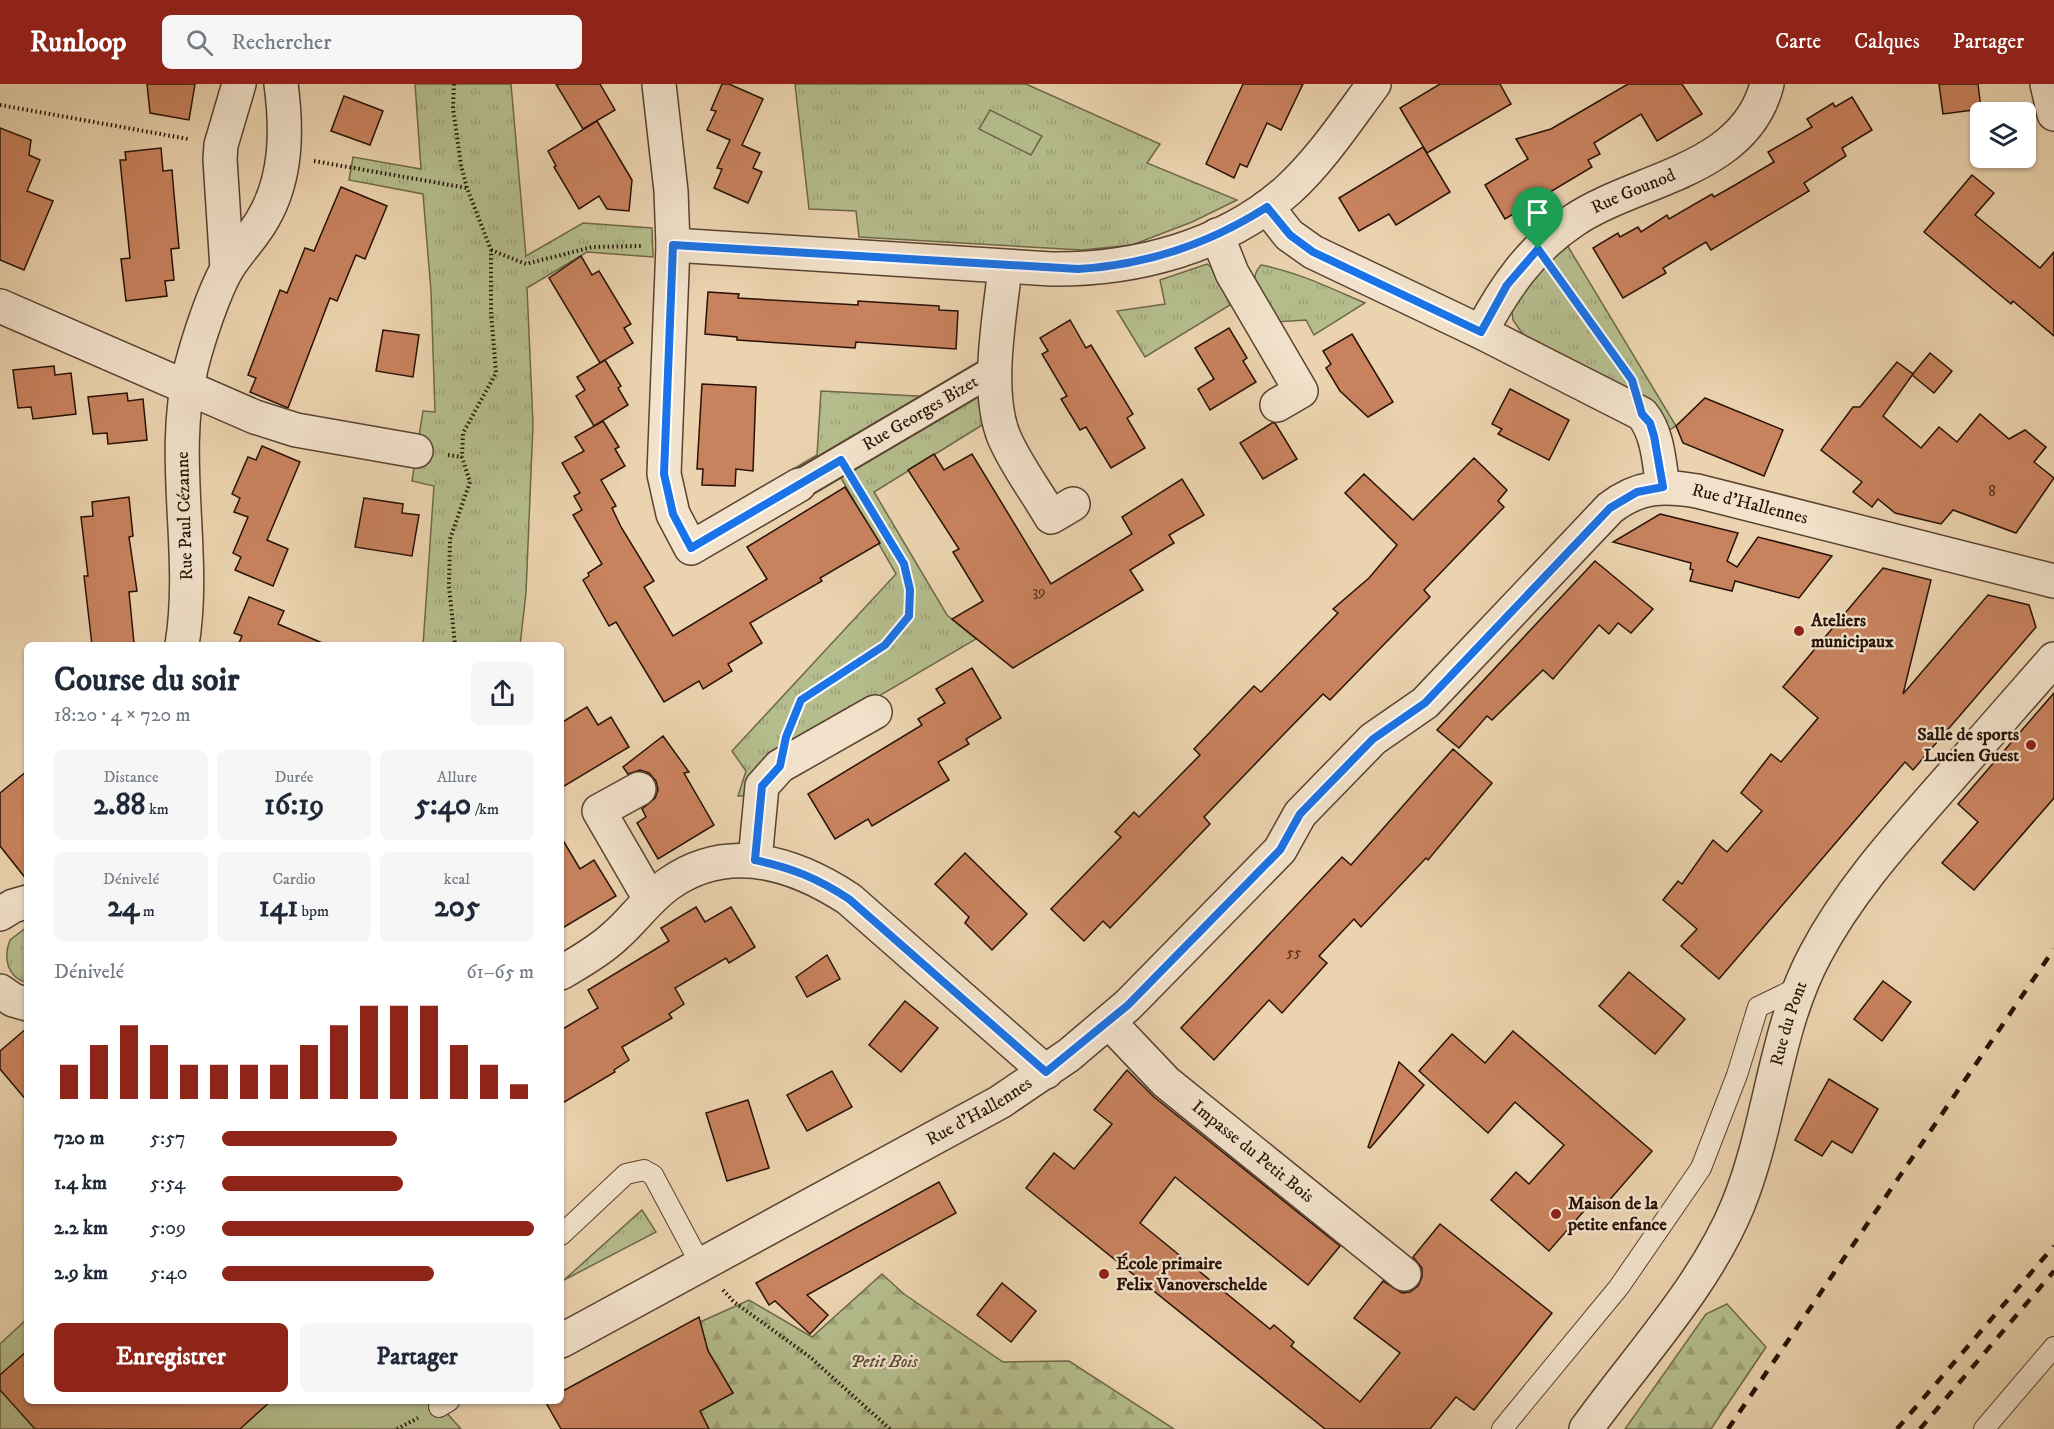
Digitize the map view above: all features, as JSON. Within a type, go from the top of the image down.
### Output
[{"type":"street","name":"Rue Paul Cézanne","points":[[227,269],[220,173],[221,145],[239,84]]},
{"type":"street","name":"Rue Paul Cézanne","points":[[182,642],[188,589],[183,461],[188,388],[202,333],[227,269],[265,217],[272,202],[284,156],[281,84]]},
{"type":"street","name":"Rue Georges Bizet","points":[[659,84],[671,191],[673,245],[664,474],[673,514],[691,548],[996,369]]},
{"type":"street","points":[[673,245],[1005,267],[1078,269],[1108,267],[1161,256],[1217,235],[1267,207],[1306,171],[1374,84]]},
{"type":"street","name":"Rue Gounod","points":[[1481,332],[1507,285],[1538,249],[1555,234],[1594,208],[1677,174],[1713,153],[1745,126],[1756,111],[1767,84]]},
{"type":"street","points":[[2047,84],[2054,114]]},
{"type":"street","points":[[1267,207],[1290,235],[1313,252],[1481,332],[1642,414],[1650,423],[1654,436],[1663,487]]},
{"type":"street","points":[[1217,235],[1232,273],[1301,391],[1277,405]]},
{"type":"street","points":[[1005,267],[996,369],[996,406],[1005,439],[1051,517],[1073,504]]},
{"type":"street","points":[[0,306],[255,417],[296,430],[416,451]]},
{"type":"street","name":"Rue d'Hallennes","points":[[564,1339],[1000,1102],[1046,1072],[1109,1022],[1280,850],[1300,814],[1365,747],[1383,730],[1413,714],[1425,703],[1610,508],[1637,492],[1663,487],[1697,491],[2054,581]]},
{"type":"street","name":"Rue du Pont","points":[[1587,1427],[1702,1272],[1729,1226],[1757,1152],[1801,986],[1838,914],[1869,871],[2054,659]]},
{"type":"street","points":[[755,860],[762,786],[780,766],[875,712]]},
{"type":"street","points":[[639,789],[599,811],[650,899]]},
{"type":"street","points":[[564,971],[614,937],[650,899],[671,882],[703,867],[755,860],[791,868],[824,883],[849,899],[1046,1072]]},
{"type":"street","points":[[0,914],[24,903]]},
{"type":"street","points":[[0,991],[13,1000],[24,1003]]},
{"type":"street","name":"Impasse du Petit Bois","points":[[1109,1022],[1166,1082],[1404,1274]]},
{"type":"lane","points":[[1502,1429],[1618,1287],[1701,1168],[1737,1076],[1758,1007],[1801,986]]},
{"type":"lane","points":[[564,1232],[626,1174],[644,1170],[653,1175],[701,1265]]},
{"type":"lane","points":[[1984,1429],[2054,1347]]},
{"type":"path","points":[[454,84],[453,108],[467,188],[491,250],[491,312],[496,373],[464,433],[462,457],[470,482],[450,539],[449,586],[455,642]]},
{"type":"path","points":[[0,105],[221,145]]},
{"type":"path","points":[[284,156],[467,188]]},
{"type":"path","points":[[491,250],[526,264],[592,247],[673,245]]},
{"type":"path","points":[[1538,249],[1632,380],[1642,414]]},
{"type":"path","points":[[780,766],[786,737],[801,700],[885,645],[909,616],[910,590],[904,564],[841,460]]},
{"type":"path","points":[[701,1265],[734,1302],[810,1357],[890,1429]]},
{"type":"path","points":[[882,1421],[882,1429]]},
{"type":"green space","points":[[415,84],[511,84],[526,256],[583,223],[652,228],[653,257],[587,252],[527,288],[533,424],[526,593],[520,642],[423,642],[434,486],[412,481],[423,411],[435,412],[431,291],[423,194],[349,180],[353,157],[421,169]]},
{"type":"green space","points":[[795,84],[1026,84],[1160,144],[1147,163],[1237,200],[1192,222],[1132,245],[1082,250],[859,237],[856,211],[809,209]]},
{"type":"green space","points":[[990,110],[1042,136],[1031,155],[979,129]]},
{"type":"green space","points":[[1564,240],[1676,426],[1666,432],[1524,336],[1513,320],[1511,303]]},
{"type":"green space","points":[[1207,264],[1216,271],[1235,302],[1145,357],[1117,311],[1165,304],[1160,280]]},
{"type":"green space","points":[[1261,265],[1301,276],[1365,303],[1314,335],[1306,320],[1275,322],[1255,286],[1256,272]]},
{"type":"green space","points":[[982,390],[987,422],[874,492],[947,615],[976,639],[782,753],[745,796],[738,796],[746,771],[732,751],[896,574],[837,471]]},
{"type":"green space","points":[[821,391],[935,397],[806,479],[790,471],[817,455]]},
{"type":"green space","points":[[24,929],[24,982],[15,976],[8,966],[7,953],[10,940]]},
{"type":"green space","points":[[642,1210],[656,1232],[564,1280]]},
{"type":"green space","name":"Petit Bois","points":[[882,1274],[904,1294],[1003,1362],[1069,1361],[1174,1429],[709,1429],[700,1411],[733,1393],[708,1351],[700,1322],[749,1300],[812,1337]]},
{"type":"green space","points":[[1727,1304],[1766,1347],[1711,1429],[1625,1429],[1706,1314]]},
{"type":"green space","points":[[24,1322],[24,1404],[439,1404],[461,1429],[0,1429],[0,1344]]},
{"type":"building","points":[[147,84],[195,84],[189,120],[150,113]]},
{"type":"building","points":[[556,84],[600,84],[615,110],[583,129]]},
{"type":"building","points":[[722,84],[729,84],[763,99],[742,145],[760,153],[753,168],[762,172],[748,203],[714,188],[722,169],[717,168],[730,140],[707,130],[716,111],[711,110]]},
{"type":"building","points":[[1243,84],[1303,84],[1281,130],[1267,123],[1247,167],[1240,164],[1234,178],[1206,164]]},
{"type":"building","points":[[1440,84],[1500,84],[1511,104],[1427,153],[1400,108]]},
{"type":"building","points":[[1628,84],[1682,84],[1702,114],[1657,141],[1641,114],[1594,143],[1600,154],[1588,160],[1592,167],[1505,219],[1485,185],[1528,159],[1516,139],[1551,129]]},
{"type":"building","points":[[1939,84],[1978,84],[1980,102],[1970,102],[1970,110],[1943,114]]},
{"type":"building","points":[[344,96],[383,111],[370,145],[331,131]]},
{"type":"building","points":[[1852,97],[1872,130],[1842,148],[1846,156],[1804,183],[1809,191],[1711,250],[1706,242],[1663,268],[1666,273],[1623,298],[1593,248],[1618,233],[1620,237],[1638,227],[1641,232],[1667,215],[1669,219],[1712,194],[1714,197],[1735,185],[1774,162],[1768,152],[1812,127],[1807,119],[1833,103],[1835,107]]},
{"type":"building","points":[[597,121],[632,180],[629,211],[607,209],[599,196],[579,209],[554,167],[556,166],[548,151]]},
{"type":"building","points":[[0,128],[31,140],[29,155],[40,160],[27,191],[53,201],[24,270],[0,260]]},
{"type":"building","points":[[1423,147],[1450,192],[1396,225],[1389,214],[1359,231],[1339,198]]},
{"type":"building","points":[[161,148],[163,171],[172,170],[179,248],[171,249],[174,280],[165,281],[167,296],[126,301],[121,259],[130,258],[120,160],[126,160],[125,152]]},
{"type":"building","points":[[1972,175],[1994,193],[1975,215],[2040,268],[2054,252],[2054,336],[2013,301],[2011,304],[1924,232]]},
{"type":"building","points":[[341,187],[387,206],[365,259],[356,255],[337,301],[330,298],[288,408],[250,392],[256,378],[248,375],[280,290],[287,293],[305,248],[314,251]]},
{"type":"building","points":[[581,256],[592,275],[599,271],[631,324],[624,328],[633,343],[600,363],[549,278]]},
{"type":"building","points":[[708,292],[739,294],[738,298],[858,305],[858,301],[939,306],[939,310],[958,311],[956,349],[856,342],[855,348],[737,340],[737,337],[705,334]]},
{"type":"building","points":[[1070,320],[1086,348],[1091,345],[1133,414],[1127,418],[1145,448],[1111,468],[1086,427],[1080,430],[1061,399],[1067,396],[1042,354],[1048,351],[1040,338]]},
{"type":"building","points":[[1229,328],[1247,358],[1243,361],[1256,382],[1210,410],[1198,389],[1214,379],[1195,348]]},
{"type":"building","points":[[383,330],[419,335],[413,377],[376,371]]},
{"type":"building","points":[[1352,334],[1393,402],[1368,417],[1340,391],[1326,368],[1331,364],[1323,351]]},
{"type":"building","points":[[1930,353],[1952,371],[1934,393],[1912,375]]},
{"type":"building","points":[[605,360],[621,386],[618,388],[628,405],[594,426],[576,396],[585,390],[577,377]]},
{"type":"building","points":[[1897,362],[1913,374],[1883,416],[1921,448],[1939,427],[1957,442],[1980,414],[2009,439],[2025,430],[2046,447],[2034,462],[2054,478],[2016,533],[1953,510],[1941,524],[1895,513],[1878,499],[1872,507],[1853,492],[1862,482],[1821,450],[1853,407],[1860,407]]},
{"type":"building","points":[[54,366],[55,375],[71,373],[76,414],[33,419],[31,407],[18,408],[13,370]]},
{"type":"building","points":[[702,384],[756,387],[753,471],[736,469],[735,486],[702,485],[703,469],[697,469]]},
{"type":"building","points":[[1510,389],[1569,420],[1549,460],[1498,434],[1502,429],[1492,424]]},
{"type":"building","points":[[127,393],[128,401],[143,399],[147,440],[108,444],[107,433],[93,434],[88,397]]},
{"type":"building","points":[[1705,398],[1783,430],[1764,476],[1683,443],[1676,426]]},
{"type":"building","points":[[603,421],[619,447],[615,449],[625,466],[601,480],[616,506],[612,508],[621,527],[654,581],[644,587],[673,636],[767,579],[747,547],[845,487],[880,543],[820,578],[822,581],[750,623],[762,643],[728,664],[732,671],[703,689],[699,681],[664,702],[616,622],[609,626],[583,580],[589,576],[588,573],[602,564],[573,515],[582,510],[574,496],[580,493],[562,463],[584,451],[575,437]]},
{"type":"building","points":[[1275,423],[1297,459],[1263,479],[1240,443]]},
{"type":"building","points":[[262,446],[300,462],[267,540],[288,549],[273,586],[235,570],[241,557],[233,553],[248,517],[234,512],[240,498],[232,494],[248,457],[256,460]]},
{"type":"building","points":[[934,454],[944,470],[972,454],[1051,584],[1132,534],[1122,517],[1182,479],[1204,515],[1169,535],[1174,543],[1130,570],[1143,590],[1013,668],[952,619],[983,601],[953,552],[959,549],[908,470]]},
{"type":"building","points":[[1474,458],[1507,490],[1498,501],[1504,507],[1424,590],[1430,597],[1330,700],[1323,694],[1284,734],[1204,817],[1210,824],[1110,928],[1103,921],[1084,941],[1051,909],[1121,837],[1115,832],[1134,812],[1139,817],[1200,755],[1194,749],[1254,686],[1261,692],[1338,613],[1333,609],[1369,578],[1397,545],[1345,493],[1364,474],[1413,520]]},
{"type":"building","points":[[129,497],[133,536],[129,537],[137,591],[129,592],[134,642],[92,642],[84,576],[88,576],[81,517],[93,516],[92,502]]},
{"type":"building","points":[[364,498],[403,504],[402,513],[419,515],[412,556],[355,547]]},
{"type":"building","points":[[1660,514],[1738,533],[1727,561],[1737,567],[1758,537],[1832,556],[1799,598],[1735,581],[1732,591],[1690,581],[1693,570],[1690,569],[1691,563],[1613,542]]},
{"type":"building","points":[[1595,561],[1653,609],[1631,633],[1618,623],[1609,634],[1599,625],[1553,679],[1543,670],[1492,720],[1487,716],[1459,748],[1437,730]]},
{"type":"building","points":[[1883,568],[1931,580],[1903,694],[1988,595],[2029,605],[2036,627],[1913,770],[1905,762],[1719,979],[1681,946],[1697,929],[1663,900],[1678,881],[1682,884],[1713,840],[1727,852],[1762,811],[1741,793],[1771,754],[1781,762],[1818,718],[1783,687]]},
{"type":"building","points":[[249,597],[284,611],[278,624],[320,642],[239,642],[242,636],[234,633]]},
{"type":"building","points":[[972,668],[1001,718],[966,739],[969,744],[938,762],[949,780],[872,826],[868,819],[835,839],[808,794],[922,725],[918,719],[945,703],[936,689]]},
{"type":"building","name":"Salle de sports Lucien Guest","points":[[2054,693],[2054,798],[1974,890],[1942,863],[1978,822],[1958,804]]},
{"type":"building","points":[[587,707],[598,725],[611,717],[629,747],[564,786],[564,721]]},
{"type":"building","points":[[663,736],[689,772],[684,773],[714,825],[658,859],[637,823],[646,817],[642,809],[655,798],[658,790],[656,781],[649,773],[640,770],[628,774],[623,767]]},
{"type":"building","points":[[1453,749],[1492,783],[1428,860],[1426,858],[1361,927],[1354,919],[1319,956],[1327,963],[1282,1013],[1269,1000],[1214,1060],[1181,1028],[1342,857],[1351,865]]},
{"type":"building","points":[[24,773],[24,876],[0,846],[0,793]]},
{"type":"building","points":[[564,842],[580,869],[594,860],[616,896],[564,927]]},
{"type":"building","points":[[965,853],[1027,914],[992,950],[965,923],[969,917],[935,884]]},
{"type":"building","points":[[696,907],[705,922],[731,907],[755,947],[729,963],[726,958],[675,988],[684,1004],[669,1014],[672,1018],[622,1047],[629,1060],[614,1070],[615,1072],[564,1102],[564,1028],[598,1008],[588,990],[669,941],[661,928]]},
{"type":"building","points":[[827,955],[840,979],[807,997],[796,977]]},
{"type":"building","points":[[1629,972],[1685,1019],[1655,1054],[1599,1006]]},
{"type":"building","points":[[1883,981],[1911,1002],[1882,1041],[1854,1019]]},
{"type":"building","points":[[905,1001],[938,1028],[901,1072],[869,1045]]},
{"type":"building","points":[[24,1031],[24,1097],[0,1069],[0,1051]]},
{"type":"building","points":[[1513,1031],[1652,1151],[1606,1204],[1597,1196],[1549,1251],[1491,1200],[1516,1172],[1529,1184],[1564,1145],[1515,1102],[1488,1133],[1419,1071],[1452,1034],[1485,1063]]},
{"type":"building","points":[[1399,1062],[1424,1085],[1370,1148],[1368,1147]]},
{"type":"building","points":[[1127,1070],[1154,1097],[1340,1246],[1308,1285],[1175,1177],[1140,1223],[1270,1329],[1274,1325],[1294,1342],[1291,1346],[1360,1402],[1400,1353],[1354,1318],[1383,1281],[1402,1293],[1410,1292],[1418,1286],[1422,1277],[1422,1268],[1413,1257],[1440,1224],[1552,1313],[1474,1410],[1456,1397],[1430,1429],[1325,1429],[1026,1188],[1054,1153],[1074,1169],[1112,1124],[1094,1110]]},
{"type":"building","points":[[832,1071],[852,1107],[807,1131],[787,1095]]},
{"type":"building","points":[[1829,1079],[1878,1109],[1852,1153],[1832,1141],[1822,1156],[1795,1140]]},
{"type":"building","points":[[748,1100],[769,1168],[727,1181],[706,1113]]},
{"type":"building","points":[[939,1182],[956,1213],[807,1295],[828,1315],[810,1334],[775,1301],[769,1305],[756,1283]]},
{"type":"building","points":[[1002,1283],[1036,1311],[1011,1342],[977,1315]]},
{"type":"building","points":[[699,1317],[708,1351],[733,1393],[700,1411],[709,1429],[561,1429],[547,1404],[564,1404],[564,1390]]},
{"type":"building","points":[[24,1354],[24,1404],[268,1404],[240,1429],[35,1429],[0,1390],[0,1375]]},
{"type":"railway","points":[[1728,1429],[2054,949]]},
{"type":"railway","points":[[1897,1429],[2054,1246]]},
{"type":"railway","points":[[1920,1429],[2054,1271]]},
{"type":"place","name":"Ateliers municipaux","points":[[1799,631]]},
{"type":"place","name":"Salle de sports Lucien Guest","points":[[2031,745]]},
{"type":"place","name":"Maison de la petite enfance","points":[[1556,1214]]},
{"type":"place","name":"École primaire Felix Vanoverschelde","points":[[1104,1274]]},
{"type":"route","points":[[1267,207],[1301,245],[1481,332],[1507,285],[1538,249],[1632,380],[1642,414],[1650,423],[1654,436],[1663,487],[1650,487],[1637,492],[1610,508],[1425,703],[1413,714],[1383,730],[1300,814],[1280,850],[1128,1005],[1069,1055],[1046,1072],[1020,1046],[849,899],[824,883],[791,868],[755,860],[762,786],[780,766],[786,737],[801,700],[885,645],[909,616],[910,590],[904,564],[841,460],[691,548],[673,514],[664,474],[673,245],[1005,267],[1078,269],[1132,264],[1161,256],[1217,235],[1267,207]]}]
